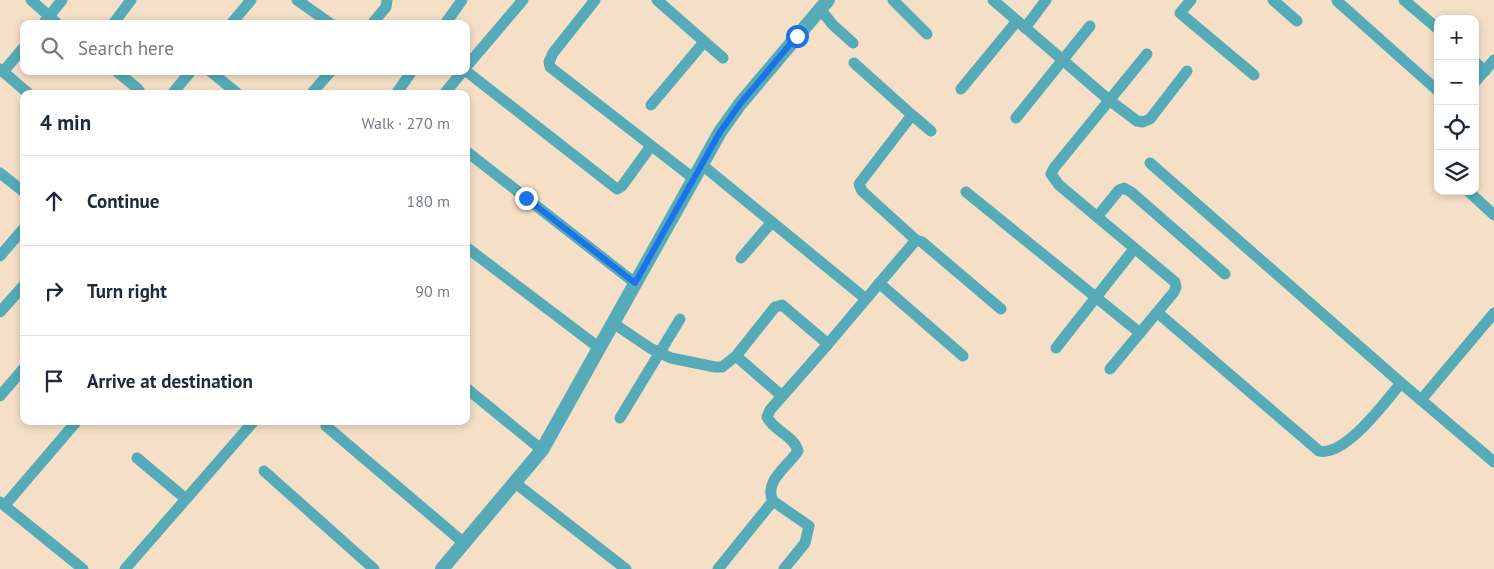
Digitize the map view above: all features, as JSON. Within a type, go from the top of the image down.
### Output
[{"type":"street","points":[[31,0],[49,20]]},
{"type":"street","points":[[51,20],[62,0]]},
{"type":"street","points":[[116,20],[131,0]]},
{"type":"street","points":[[236,20],[251,0]]},
{"type":"street","points":[[297,0],[325,20]]},
{"type":"street","points":[[375,20],[386,7],[388,0]]},
{"type":"street","points":[[449,20],[462,0]]},
{"type":"street","points":[[470,64],[523,0]]},
{"type":"street","points":[[594,0],[553,53],[549,62],[550,67],[693,178]]},
{"type":"street","points":[[657,0],[723,58]]},
{"type":"street","points":[[893,0],[927,34]]},
{"type":"street","points":[[993,0],[1109,100],[1137,121],[1143,122],[1150,119],[1187,71]]},
{"type":"street","points":[[961,89],[1021,24],[1046,0]]},
{"type":"street","points":[[1191,0],[1180,13],[1254,75]]},
{"type":"street","points":[[1272,0],[1297,21]]},
{"type":"street","points":[[1404,0],[1434,26]]},
{"type":"street","points":[[1336,1],[1434,87]]},
{"type":"street","points":[[442,569],[542,450],[701,164],[720,132],[740,104],[824,5],[833,25],[853,43]]},
{"type":"street","points":[[1016,118],[1090,26]]},
{"type":"street","points":[[651,105],[704,42]]},
{"type":"street","points":[[20,51],[2,71],[25,90]]},
{"type":"street","points":[[1110,369],[1174,292],[1175,282],[1058,184],[1051,174],[1147,54]]},
{"type":"street","points":[[1479,78],[1494,60]]},
{"type":"street","points":[[854,63],[931,131]]},
{"type":"street","points":[[1479,66],[1485,71]]},
{"type":"street","points":[[470,74],[617,189],[622,186],[652,146]]},
{"type":"street","points":[[121,75],[138,90]]},
{"type":"street","points":[[175,90],[188,75]]},
{"type":"street","points":[[215,75],[233,90]]},
{"type":"street","points":[[314,90],[328,75]]},
{"type":"street","points":[[399,90],[409,75]]},
{"type":"street","points":[[448,90],[461,75]]},
{"type":"street","points":[[912,115],[860,184],[862,191],[916,240],[922,242],[1001,309]]},
{"type":"street","points":[[470,154],[635,283]]},
{"type":"street","points":[[1150,163],[1494,462]]},
{"type":"street","points":[[701,164],[866,299]]},
{"type":"street","points":[[0,173],[20,189]]},
{"type":"street","points":[[1097,217],[1119,190],[1124,188],[1225,274]]},
{"type":"street","points":[[966,192],[1140,334]]},
{"type":"street","points":[[1472,195],[1494,215]]},
{"type":"street","points":[[741,258],[772,222]]},
{"type":"street","points":[[0,256],[20,233]]},
{"type":"street","points":[[784,569],[805,543],[809,526],[773,501],[770,495],[773,481],[798,451],[796,444],[770,423],[767,417],[770,410],[916,240]]},
{"type":"street","points":[[1056,348],[1134,249]]},
{"type":"street","points":[[470,250],[598,347]]},
{"type":"street","points":[[879,283],[963,356]]},
{"type":"street","points":[[0,312],[20,290]]},
{"type":"street","points":[[613,323],[659,353],[682,362],[722,367],[736,356],[778,305],[784,306],[828,344]]},
{"type":"street","points":[[1158,313],[1319,451],[1330,451],[1349,441],[1401,383]]},
{"type":"street","points":[[1421,400],[1489,328],[1494,313]]},
{"type":"street","points":[[620,418],[680,319]]},
{"type":"street","points":[[736,356],[782,396]]},
{"type":"street","points":[[0,396],[20,373]]},
{"type":"street","points":[[470,391],[542,450]]},
{"type":"street","points":[[73,425],[2,503],[83,569]]},
{"type":"street","points":[[126,569],[251,425]]},
{"type":"street","points":[[326,426],[464,543]]},
{"type":"street","points":[[136,458],[186,499]]},
{"type":"street","points":[[264,471],[374,569]]},
{"type":"street","points":[[514,482],[626,569]]},
{"type":"street","points":[[718,569],[773,501]]},
{"type":"route","points":[[526,198],[635,283],[720,132],[740,104],[797,36]]}]
